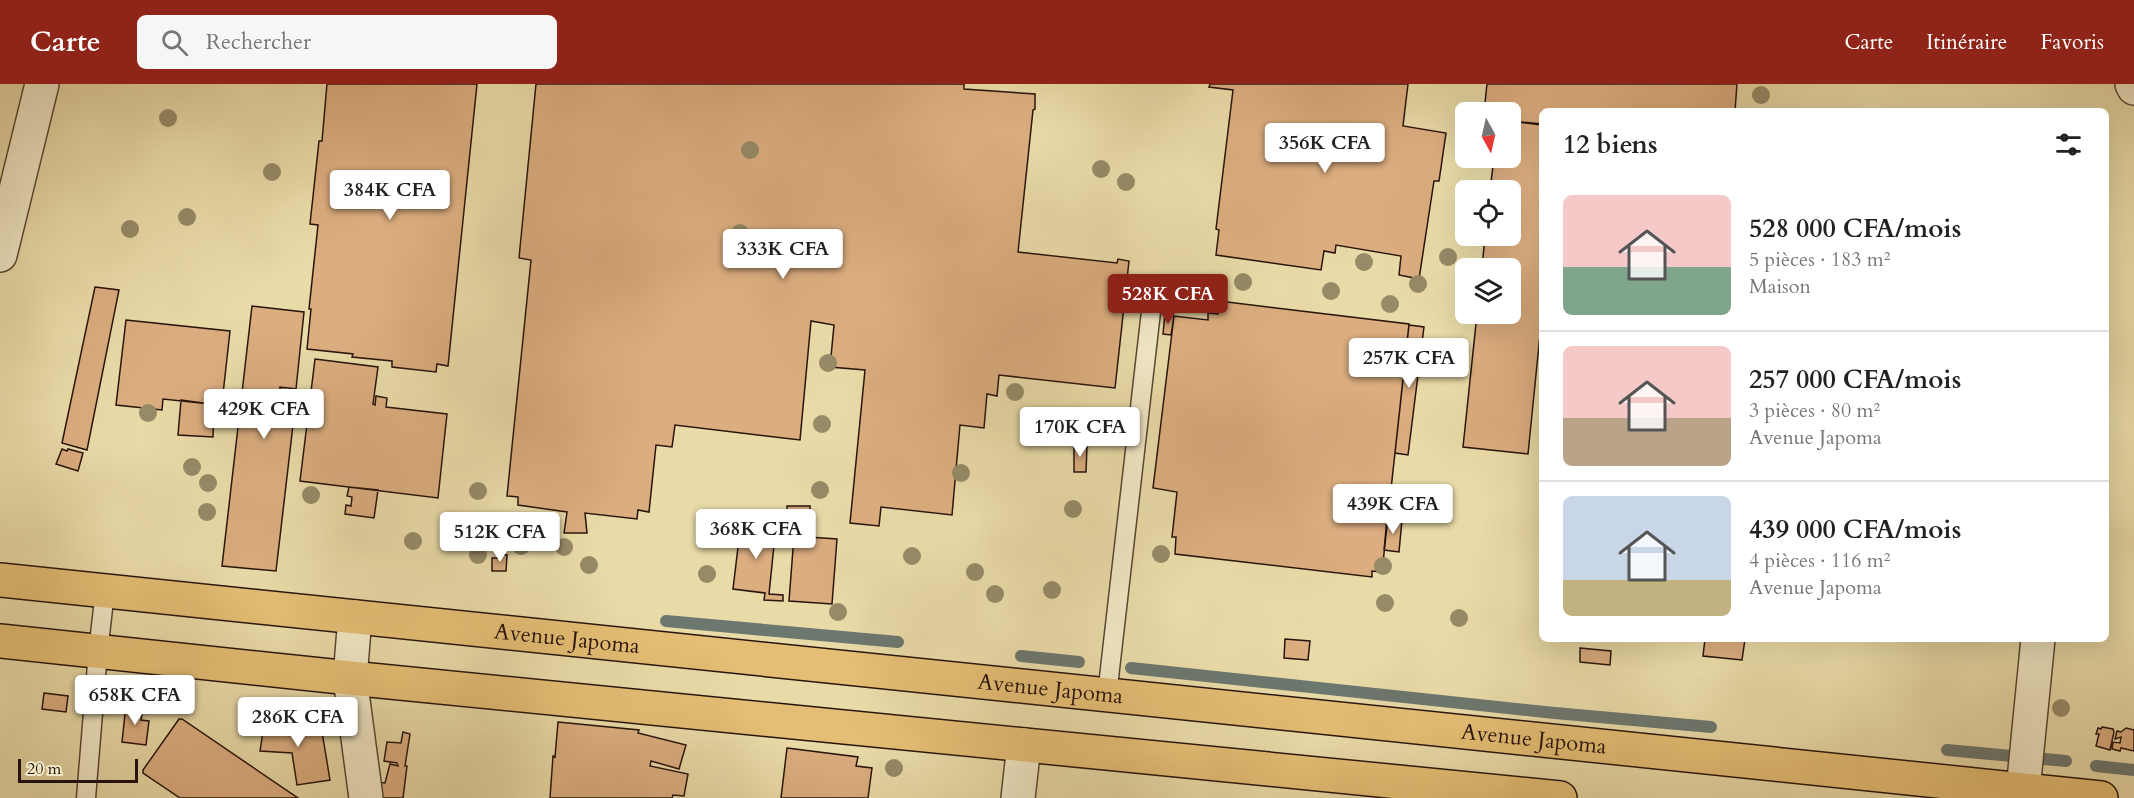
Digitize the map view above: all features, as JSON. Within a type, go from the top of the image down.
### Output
[{"type":"main road","name":"Avenue Japoma","points":[[0,580],[2101,798]]},
{"type":"main road","points":[[0,641],[1560,798]]},
{"type":"street","points":[[0,255],[42,84]]},
{"type":"street","points":[[355,617],[350,678],[366,798]]},
{"type":"street","points":[[2023,790],[2038,642]]},
{"type":"street","points":[[1018,798],[1024,745]]},
{"type":"lane","points":[[1107,695],[1153,294]]},
{"type":"lane","points":[[86,798],[105,591]]},
{"type":"building","points":[[327,84],[477,84],[448,366],[437,364],[436,372],[392,367],[392,361],[352,357],[353,354],[307,349],[318,225],[310,224],[319,141],[322,141]]},
{"type":"building","points":[[536,84],[964,84],[964,89],[1035,94],[1018,252],[1117,263],[1118,259],[1129,261],[1115,388],[999,375],[997,396],[987,394],[984,428],[960,425],[952,515],[881,507],[879,526],[850,523],[865,370],[830,367],[834,325],[811,321],[800,440],[675,425],[672,447],[656,445],[649,512],[638,510],[637,519],[585,513],[587,533],[564,533],[567,512],[518,505],[518,497],[507,496],[531,260],[519,258]]},
{"type":"building","points":[[1210,84],[1408,84],[1403,126],[1446,133],[1439,181],[1434,181],[1419,279],[1399,275],[1401,256],[1336,245],[1335,253],[1324,251],[1321,270],[1216,255],[1219,230],[1216,229],[1233,90],[1209,87]]},
{"type":"building","points":[[1487,84],[1737,84],[1735,108],[1539,108],[1539,124],[1521,122],[1521,102],[1485,102]]},
{"type":"building","points":[[1521,122],[1539,125],[1539,345],[1528,454],[1463,447],[1476,324],[1521,324],[1521,258],[1483,258],[1484,246],[1521,246],[1521,180],[1491,180],[1493,168],[1521,168]]},
{"type":"building","points":[[95,287],[119,290],[87,450],[62,443]]},
{"type":"building","points":[[1219,301],[1409,324],[1382,572],[1372,571],[1372,577],[1175,554],[1176,537],[1172,537],[1177,492],[1153,488],[1174,316],[1208,320],[1208,313],[1218,314]]},
{"type":"building","points":[[252,306],[304,312],[296,389],[280,387],[280,389],[297,391],[276,571],[222,566]]},
{"type":"building","points":[[1165,314],[1174,316],[1171,335],[1163,334]]},
{"type":"building","points":[[126,320],[230,331],[221,412],[209,411],[210,404],[163,399],[162,410],[116,405]]},
{"type":"building","points":[[1409,325],[1424,327],[1408,455],[1395,453]]},
{"type":"building","points":[[315,359],[378,367],[373,404],[375,405],[376,396],[387,398],[386,407],[447,414],[438,498],[300,481]]},
{"type":"building","points":[[181,400],[210,404],[209,411],[214,411],[213,437],[178,435]]},
{"type":"building","points":[[1074,445],[1087,445],[1086,472],[1074,472]]},
{"type":"building","points":[[62,449],[83,453],[78,471],[56,464]]},
{"type":"building","points":[[349,487],[378,490],[374,518],[345,514],[346,505],[351,506],[352,497],[347,496]]},
{"type":"building","points":[[787,506],[810,506],[810,521],[788,522]]},
{"type":"building","points":[[1387,519],[1402,520],[1399,552],[1384,550]]},
{"type":"building","points":[[741,522],[776,526],[769,594],[783,595],[783,601],[764,600],[765,593],[733,589]]},
{"type":"building","points":[[794,536],[837,539],[832,604],[789,601]]},
{"type":"building","points":[[498,554],[507,555],[506,571],[492,571],[492,558],[498,558]]},
{"type":"building","points":[[1285,639],[1310,641],[1308,660],[1284,658]]},
{"type":"building","points":[[1705,642],[1745,642],[1742,660],[1703,656]]},
{"type":"building","points":[[1580,648],[1611,651],[1610,665],[1580,662]]},
{"type":"building","points":[[44,693],[68,696],[66,712],[42,709]]},
{"type":"building","points":[[126,705],[143,708],[141,720],[149,721],[146,745],[122,742]]},
{"type":"building","points":[[265,718],[321,726],[330,780],[297,785],[292,753],[260,751]]},
{"type":"building","points":[[179,719],[298,798],[180,798],[143,773]]},
{"type":"building","points":[[558,722],[639,730],[638,733],[686,745],[679,769],[651,761],[650,766],[688,774],[684,796],[673,795],[672,798],[550,798]]},
{"type":"building","points":[[2098,728],[2113,729],[2110,750],[2096,746],[2099,734],[2096,734]]},
{"type":"building","points":[[2126,728],[2134,730],[2134,751],[2121,748],[2120,751],[2112,749],[2113,742],[2120,743],[2121,737],[2115,739],[2117,731],[2121,732]]},
{"type":"building","points":[[403,732],[410,734],[403,798],[377,798],[378,782],[385,783],[390,764],[398,766],[397,763],[384,761],[387,742],[401,743]]},
{"type":"building","points":[[787,748],[858,757],[856,766],[872,768],[868,798],[781,798]]},
{"type":"waterway","points":[[666,621],[898,642]]},
{"type":"waterway","points":[[1021,656],[1079,662]]},
{"type":"waterway","points":[[1131,668],[1555,713],[1711,727]]},
{"type":"waterway","points":[[1947,750],[2066,761]]},
{"type":"waterway","points":[[2096,766],[2134,770]]}]
